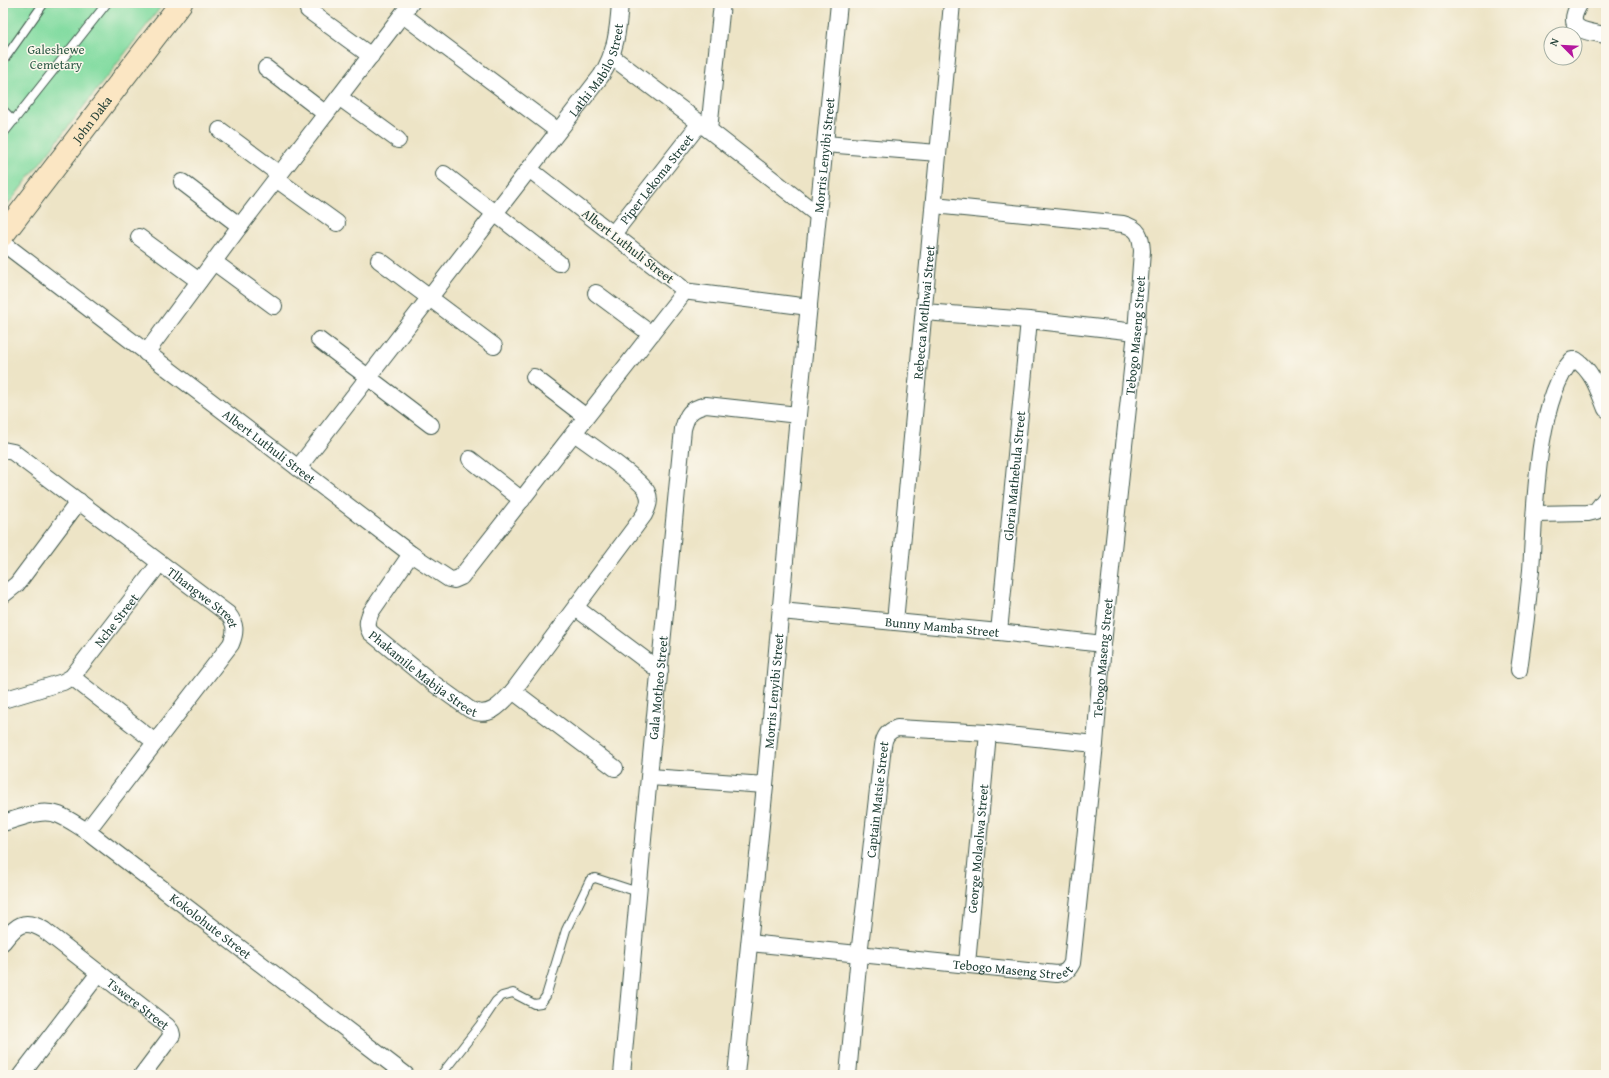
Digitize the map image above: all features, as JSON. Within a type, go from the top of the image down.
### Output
[{"type":"street","name":"John Daka","points":[[3,235],[181,3]]},
{"type":"street","name":"Lathi Mabilo Street","points":[[298,468],[601,76],[612,57],[618,33],[620,3]]},
{"type":"street","points":[[704,126],[722,3]]},
{"type":"street","name":"Morris Lenyibi Street","points":[[736,1075],[765,785],[798,415],[839,3]]},
{"type":"street","name":"Rebecca Motlhwai Street","points":[[895,622],[952,3]]},
{"type":"street","points":[[1580,3],[1575,15],[1574,22],[1576,28],[1606,36]]},
{"type":"street","name":"Lathi Mabilo Street","points":[[407,9],[484,75],[558,131]]},
{"type":"street","points":[[146,353],[240,226],[407,9]]},
{"type":"street","points":[[308,10],[371,56]]},
{"type":"street","points":[[612,57],[704,126],[818,215]]},
{"type":"street","points":[[266,68],[326,114]]},
{"type":"street","points":[[339,97],[398,140]]},
{"type":"street","name":"Piper Lekoma Street","points":[[612,234],[704,126]]},
{"type":"street","points":[[220,130],[337,223]]},
{"type":"street","points":[[825,144],[938,153]]},
{"type":"street","name":"Albert Luthuli Street","points":[[3,243],[411,554],[449,579],[454,580],[461,577],[681,296],[683,291],[681,287],[529,169]]},
{"type":"street","points":[[444,174],[559,263]]},
{"type":"street","points":[[182,182],[240,226]]},
{"type":"street","name":"Tebogo Maseng Street","points":[[750,943],[1057,974],[1064,973],[1069,970],[1074,956],[1095,744],[1103,644],[1136,332],[1142,239],[1139,233],[1129,226],[934,205]]},
{"type":"street","points":[[139,237],[199,281]]},
{"type":"street","points":[[379,260],[494,346]]},
{"type":"street","points":[[214,262],[274,306]]},
{"type":"street","points":[[683,291],[809,307]]},
{"type":"street","points":[[596,293],[651,334]]},
{"type":"street","points":[[924,312],[1028,320],[1136,332]]},
{"type":"street","name":"Gloria Mathebula Street","points":[[999,632],[1028,320]]},
{"type":"street","points":[[320,340],[431,425]]},
{"type":"street","points":[[1519,670],[1527,614],[1538,464],[1549,410],[1562,372],[1572,360],[1576,360],[1594,381],[1606,409]]},
{"type":"street","points":[[534,377],[586,417]]},
{"type":"street","name":"Gala Motheo Street","points":[[622,1075],[638,892],[686,419],[690,411],[706,405],[798,415]]},
{"type":"street","name":"Phakamile Mabija Street","points":[[411,554],[371,612],[367,622],[370,632],[430,681],[474,712],[481,714],[491,712],[503,703],[513,691],[576,608],[644,515],[648,507],[650,500],[644,486],[574,433]]},
{"type":"street","name":"Tlhangwe Street","points":[[3,450],[13,452],[228,614],[235,627],[235,636],[231,644],[87,831]]},
{"type":"street","points":[[470,459],[522,500]]},
{"type":"street","points":[[1535,514],[1596,512],[1606,498]]},
{"type":"street","points":[[3,595],[17,584],[79,501]]},
{"type":"street","name":"Nche Street","points":[[3,700],[63,682],[72,677],[160,563]]},
{"type":"street","points":[[576,608],[660,671]]},
{"type":"street","name":"Bunny Mamba Street","points":[[781,611],[999,632],[1103,644]]},
{"type":"street","points":[[72,677],[155,742]]},
{"type":"street","points":[[513,691],[615,768]]},
{"type":"street","name":"Captain Matsie Street","points":[[848,1075],[859,955],[884,738],[887,733],[897,728],[988,733],[1095,744]]},
{"type":"street","name":"George Molaolwa Street","points":[[967,964],[988,733]]},
{"type":"street","points":[[650,777],[765,785]]},
{"type":"street","name":"Kokolohute Street","points":[[3,823],[39,813],[47,813],[59,815],[87,831],[406,1075]]},
{"type":"street","name":"Tswere Street","points":[[3,942],[13,929],[21,924],[30,923],[37,926],[167,1026],[172,1035],[142,1075]]},
{"type":"street","name":"Tswere Street","points":[[21,1075],[99,974]]},
{"type":"lane","points":[[3,61],[44,3]]},
{"type":"lane","points":[[3,134],[107,3]]},
{"type":"lane","points":[[3,110],[14,121]]},
{"type":"lane","points":[[441,1075],[480,1025],[496,1001],[502,996],[513,993],[534,1004],[541,1003],[546,996],[566,930],[590,880],[595,878],[638,892]]},
{"type":"green space","name":"Galeshewe Cemetary","points":[[3,3],[164,3],[3,211]]}]
